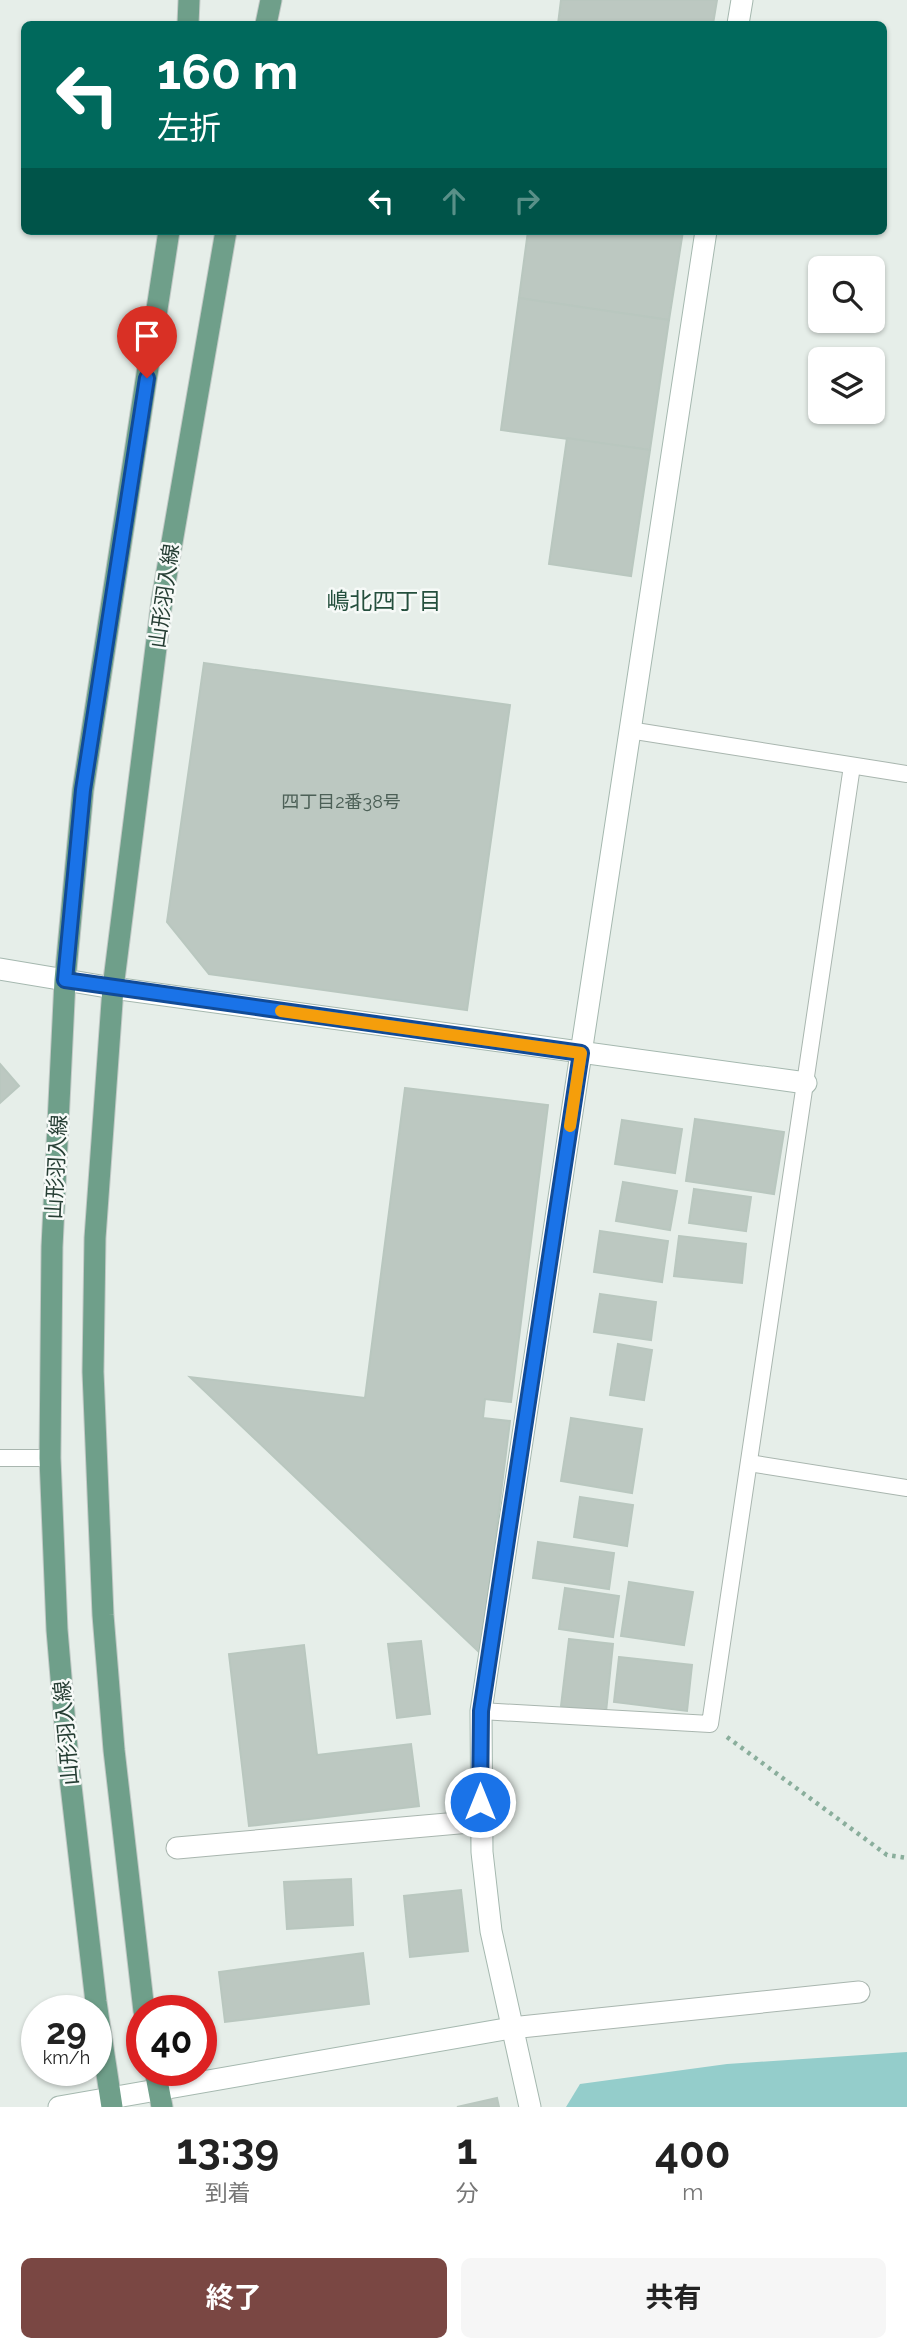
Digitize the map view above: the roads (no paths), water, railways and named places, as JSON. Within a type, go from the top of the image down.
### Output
[{"type":"main road","points":[[188,21],[189,0]]},
{"type":"main road","points":[[267,21],[271,0]]},
{"type":"main road","name":"山形羽入線","points":[[111,2103],[96,2002],[68,1760],[57,1630],[50,1458],[52,1247],[65,980],[83,790],[168,235]]},
{"type":"main road","name":"山形羽入線","points":[[142,1995],[114,1750],[107,1656],[93,1372],[95,1238],[113,988],[162,600],[225,235]]},
{"type":"street","points":[[738,21],[742,0]]},
{"type":"street","points":[[530,2107],[491,1931],[481,1821],[481,1711],[705,235]]},
{"type":"street","points":[[0,969],[113,988],[806,1083]]},
{"type":"street","points":[[177,1848],[481,1821]]},
{"type":"street","points":[[59,2107],[111,2103],[159,2089],[511,2028],[859,1992]]},
{"type":"lane","points":[[629,730],[907,774]]},
{"type":"lane","points":[[481,1711],[710,1724],[852,766]]},
{"type":"lane","points":[[0,1458],[50,1458]]},
{"type":"lane","points":[[749,1463],[907,1488]]},
{"type":"water","points":[[907,2052],[907,2107],[566,2107],[580,2084],[727,2064]]},
{"type":"district","name":"嶋北四丁目","points":[[384,600]]}]
